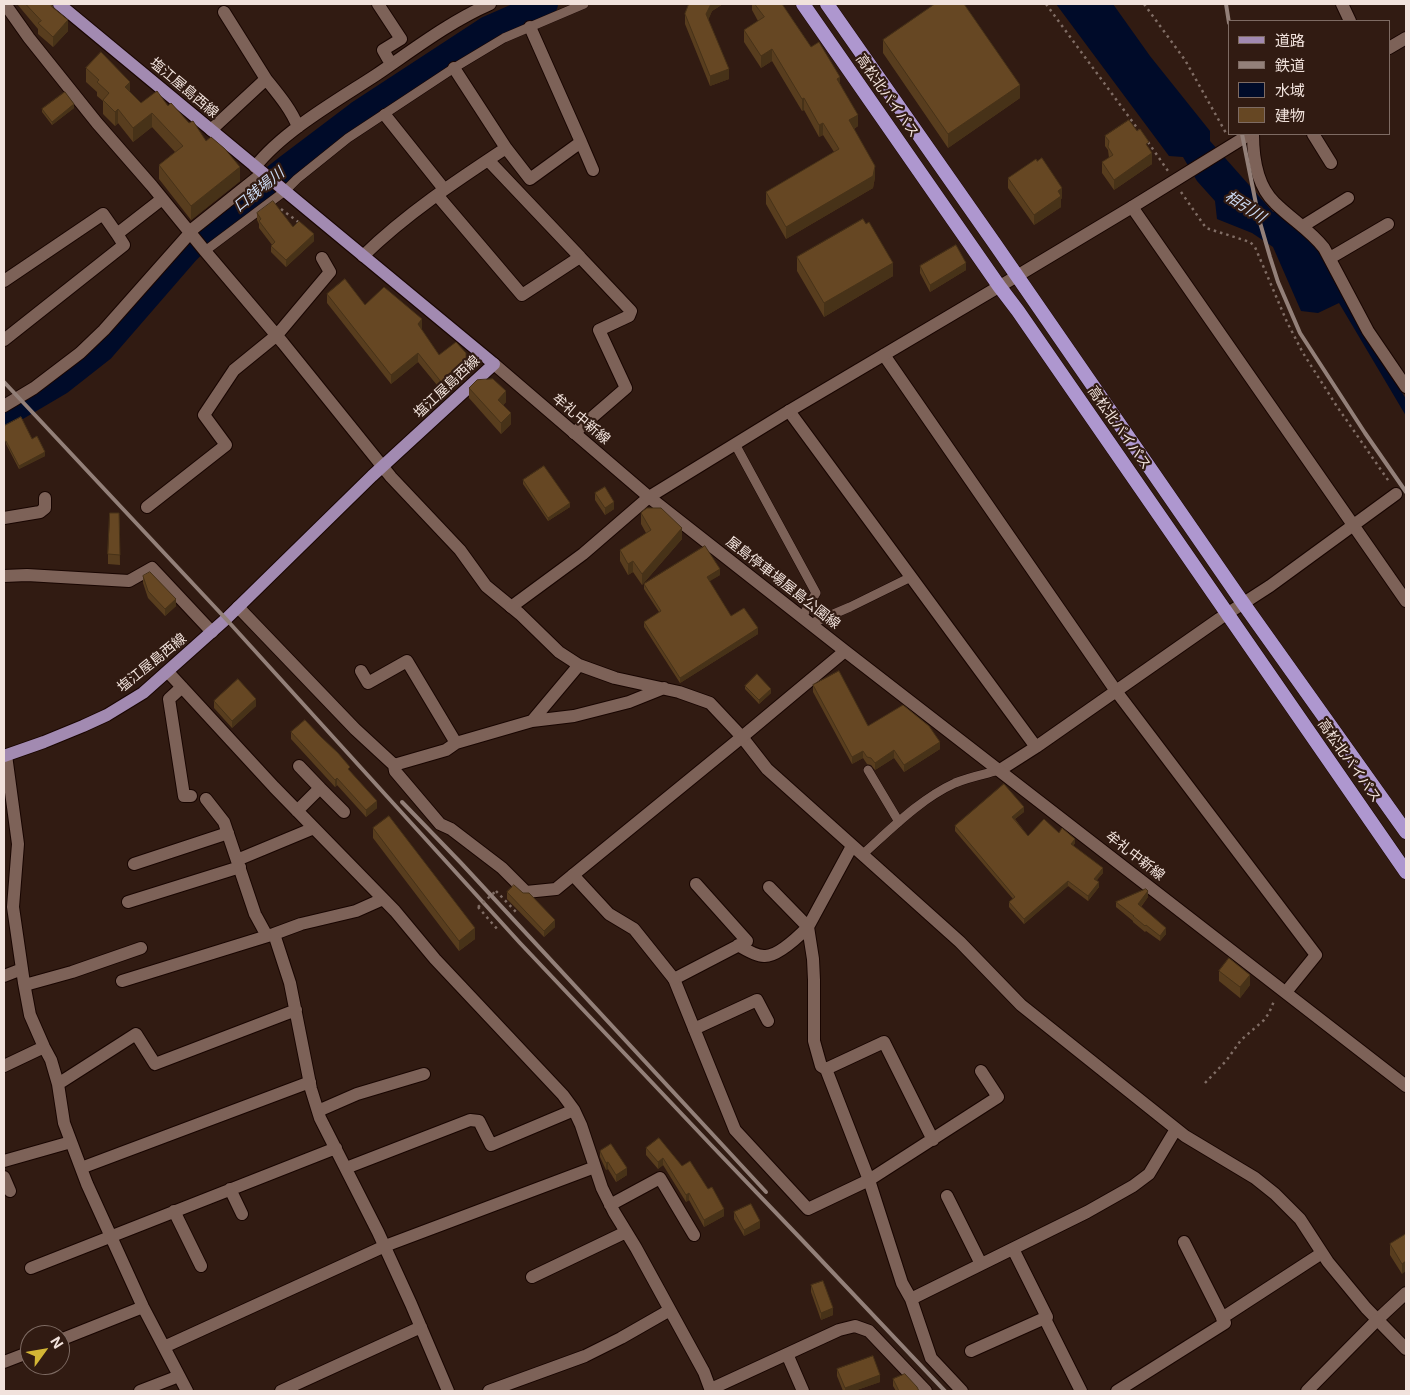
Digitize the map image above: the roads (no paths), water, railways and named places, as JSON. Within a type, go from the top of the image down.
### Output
[{"type":"highway","name":"高松北バイパス","points":[[803,4],[1406,872]]},
{"type":"highway","name":"高松北バイパス","points":[[827,4],[1243,603],[1406,832]]},
{"type":"main road","name":"塩江屋島西線","points":[[5,755],[44,742],[106,715],[143,693],[238,608],[383,466],[494,364],[59,4]]},
{"type":"street","points":[[5,4],[29,38],[90,115],[277,336],[391,477],[460,550],[486,586],[559,652],[579,665],[615,678],[664,688],[710,702],[742,737],[767,769],[960,942],[1021,1005],[1185,1136],[1255,1178],[1275,1194],[1300,1219],[1328,1262],[1377,1320],[1406,1349]]},
{"type":"street","points":[[4,406],[53,375],[104,330],[190,234],[261,172],[264,155],[298,127],[391,64],[452,24],[490,4]]},
{"type":"street","points":[[1342,4],[1350,20]]},
{"type":"street","points":[[383,5],[401,38],[383,50],[391,64]]},
{"type":"street","points":[[224,12],[266,78],[280,95],[298,127]]},
{"type":"street","points":[[530,27],[593,170]]},
{"type":"street","points":[[1390,47],[1406,38]]},
{"type":"street","points":[[454,68],[506,148],[530,178]]},
{"type":"street","points":[[210,130],[266,78]]},
{"type":"street","points":[[385,115],[440,192],[522,295],[580,257]]},
{"type":"street","points":[[511,607],[583,554],[649,497],[1250,135]]},
{"type":"street","points":[[1252,135],[1255,163],[1265,191],[1274,202],[1315,236],[1330,258],[1368,331],[1406,387]]},
{"type":"street","points":[[1314,135],[1331,163]]},
{"type":"street","points":[[516,189],[581,142]]},
{"type":"street","points":[[363,256],[380,239],[440,192],[506,148]]},
{"type":"street","points":[[488,160],[631,311],[629,316],[599,330],[626,388],[574,433]]},
{"type":"street","points":[[1303,226],[1348,198]]},
{"type":"street","points":[[117,234],[162,199]]},
{"type":"street","points":[[1132,207],[1406,602]]},
{"type":"street","points":[[4,281],[103,214],[124,245],[4,340]]},
{"type":"street","points":[[1330,258],[1388,224]]},
{"type":"street","points":[[147,507],[226,445],[204,415],[234,370],[277,336],[330,272],[322,258]]},
{"type":"street","points":[[884,355],[1116,691],[1316,955],[1281,994]]},
{"type":"street","name":"牟礼中新線","points":[[494,364],[649,497]]},
{"type":"street","points":[[789,411],[1036,747]]},
{"type":"street","points":[[1000,770],[1270,586],[1396,494]]},
{"type":"street","name":"屋島停車場屋島公園線","points":[[649,497],[845,651]]},
{"type":"street","points":[[4,518],[40,512],[45,508],[45,498]]},
{"type":"street","points":[[4,576],[27,575],[129,580],[152,568],[212,632]]},
{"type":"street","points":[[238,608],[355,729],[394,765],[395,771],[440,824],[451,829],[502,868],[526,892],[556,889],[845,651]]},
{"type":"street","name":"牟礼中新線","points":[[845,651],[1000,770],[1281,994],[1406,1086]]},
{"type":"street","points":[[361,671],[368,683],[407,661],[456,743]]},
{"type":"street","points":[[532,722],[579,665]]},
{"type":"street","points":[[168,672],[297,811],[383,899],[435,959],[563,1095],[574,1110],[581,1125],[602,1188],[610,1205],[704,1372],[711,1390],[839,1330],[855,1326],[868,1330],[926,1391]]},
{"type":"street","points":[[182,687],[169,699],[184,796],[191,796]]},
{"type":"street","points":[[394,765],[446,750],[456,743],[532,722],[574,716],[630,702],[664,688]]},
{"type":"street","points":[[5,755],[18,844],[14,907],[30,1015],[51,1060],[58,1084],[64,1123],[87,1184],[143,1307],[187,1391]]},
{"type":"street","points":[[299,766],[344,812]]},
{"type":"street","points":[[297,811],[320,788]]},
{"type":"street","points":[[206,798],[224,822],[255,914],[270,935],[290,983],[310,1082],[318,1111],[385,1246],[448,1391]]},
{"type":"street","points":[[128,902],[238,864],[314,828]]},
{"type":"street","points":[[134,864],[228,833]]},
{"type":"street","points":[[738,945],[747,951],[764,956],[771,955],[779,951],[808,927],[852,846]]},
{"type":"street","points":[[573,875],[609,914],[634,929],[674,979],[735,1130],[808,1209],[870,1180],[998,1097],[981,1071]]},
{"type":"street","points":[[674,979],[747,941],[696,884]]},
{"type":"street","points":[[768,887],[808,927],[813,959],[814,1041],[821,1066],[826,1069],[870,1180],[902,1283],[910,1299],[931,1358],[962,1391]]},
{"type":"street","points":[[122,981],[301,924],[356,911],[383,899]]},
{"type":"street","points":[[25,986],[141,948]]},
{"type":"street","points":[[4,976],[22,969]]},
{"type":"street","points":[[694,1029],[757,1000],[768,1021]]},
{"type":"street","points":[[58,1084],[136,1034],[156,1064],[296,1010]]},
{"type":"street","points":[[826,1069],[884,1042],[933,1140]]},
{"type":"street","points":[[4,1066],[44,1047]]},
{"type":"street","points":[[318,1111],[357,1094],[424,1074]]},
{"type":"street","points":[[81,1168],[310,1082]]},
{"type":"street","points":[[346,1168],[470,1120],[479,1121],[491,1145],[574,1110]]},
{"type":"street","points":[[910,1299],[1087,1212],[1133,1186],[1149,1174],[1176,1129]]},
{"type":"street","points":[[4,1160],[71,1142]]},
{"type":"street","points":[[31,1268],[336,1148]]},
{"type":"street","points":[[164,1347],[385,1246],[595,1167]]},
{"type":"street","points":[[4,1177],[10,1191]]},
{"type":"street","points":[[610,1205],[660,1178],[694,1235]]},
{"type":"street","points":[[230,1189],[242,1214]]},
{"type":"street","points":[[947,1196],[982,1264]]},
{"type":"street","points":[[174,1212],[201,1266]]},
{"type":"street","points":[[532,1277],[626,1232]]},
{"type":"street","points":[[1117,1391],[1225,1323],[1184,1242]]},
{"type":"street","points":[[1013,1248],[1046,1317],[1044,1318],[1081,1391]]},
{"type":"street","points":[[1222,1318],[1322,1253]]},
{"type":"street","points":[[1308,1391],[1406,1293]]},
{"type":"street","points":[[70,1336],[143,1307]]},
{"type":"street","points":[[489,1391],[506,1388],[585,1356],[670,1310]]},
{"type":"street","points":[[971,1351],[1044,1318]]},
{"type":"street","points":[[281,1391],[421,1326]]},
{"type":"street","points":[[787,1354],[803,1391]]},
{"type":"street","points":[[4,1362],[20,1356]]},
{"type":"street","points":[[140,1391],[179,1376]]},
{"type":"lane","points":[[204,250],[348,138],[454,68],[504,38],[584,4]]},
{"type":"lane","points":[[735,444],[816,593],[806,620]]},
{"type":"lane","points":[[806,620],[850,607],[911,577]]},
{"type":"lane","points":[[868,770],[899,822]]},
{"type":"lane","points":[[862,855],[933,795],[956,783],[1000,770]]},
{"type":"water","name":"相引川","points":[[1056,4],[1113,4],[1150,56],[1210,131],[1210,141],[1273,212],[1278,210],[1314,241],[1355,316],[1406,399],[1406,416],[1339,303],[1318,313],[1301,311],[1273,247],[1252,233],[1217,219],[1215,201],[1197,181],[1183,157],[1169,156]]},
{"type":"waterway","name":"口銭場川","points":[[4,415],[60,382],[102,349],[187,251],[208,230],[288,167],[358,114],[488,29],[545,4]]},
{"type":"railway","points":[[1226,4],[1229,20]]},
{"type":"railway","points":[[1242,135],[1259,219],[1270,257],[1278,282],[1300,333],[1406,492]]},
{"type":"railway","points":[[4,382],[226,619],[520,943],[945,1391]]},
{"type":"railway","points":[[402,802],[461,863],[766,1192]]}]
